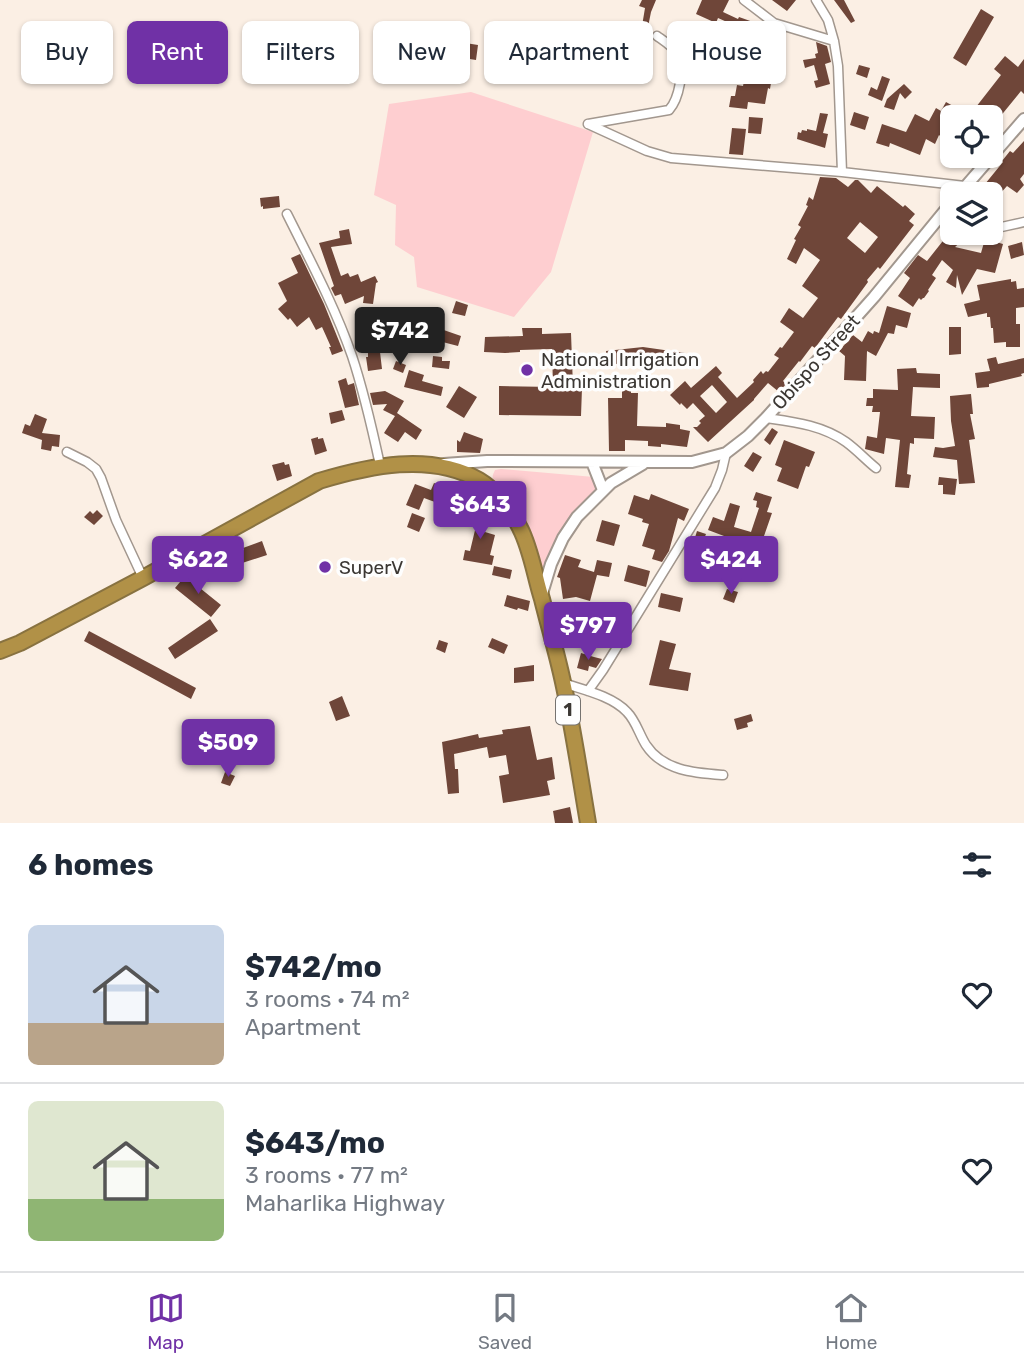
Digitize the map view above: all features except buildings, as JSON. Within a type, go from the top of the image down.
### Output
[{"type":"highway","name":"1","points":[[0,651],[143,578],[319,481],[380,465],[430,464],[456,470],[480,481],[493,491],[521,529],[563,683],[588,823]]},
{"type":"street","points":[[744,0],[774,23],[834,41]]},
{"type":"street","points":[[816,0],[828,20],[838,66],[842,172]]},
{"type":"street","points":[[657,36],[673,48],[679,57],[681,67],[674,104],[669,110],[588,124],[648,151],[671,158],[842,172],[940,194]]},
{"type":"street","name":"Obispo Street","points":[[970,182],[1022,125]]},
{"type":"street","points":[[287,214],[352,355],[367,404],[380,465]]},
{"type":"street","name":"Obispo Street","points":[[430,464],[487,461],[692,462],[726,453],[766,418],[874,297],[940,217]]},
{"type":"street","points":[[1003,227],[1024,222]]},
{"type":"street","points":[[766,418],[814,426],[830,433],[846,442],[876,468]]},
{"type":"street","points":[[67,452],[87,462],[101,478],[116,520],[143,578]]},
{"type":"street","points":[[588,691],[715,488],[723,471],[726,453]]},
{"type":"street","points":[[592,462],[603,490]]},
{"type":"street","points":[[541,598],[551,564],[577,517],[603,490],[645,463]]},
{"type":"street","points":[[563,683],[613,702],[628,712],[646,745],[667,765],[686,771],[723,775]]},
{"type":"shaded area","points":[[471,92],[593,132],[551,272],[514,317],[417,287],[414,257],[395,245],[396,205],[374,195],[389,104]]},
{"type":"shaded area","points":[[495,470],[594,477],[599,488],[579,506],[564,527],[544,567],[540,566],[532,537],[522,516],[493,481]]},
{"type":"place","name":"National Irrigation Administration","points":[[527,370]]},
{"type":"place","name":"SuperV","points":[[325,567]]}]
